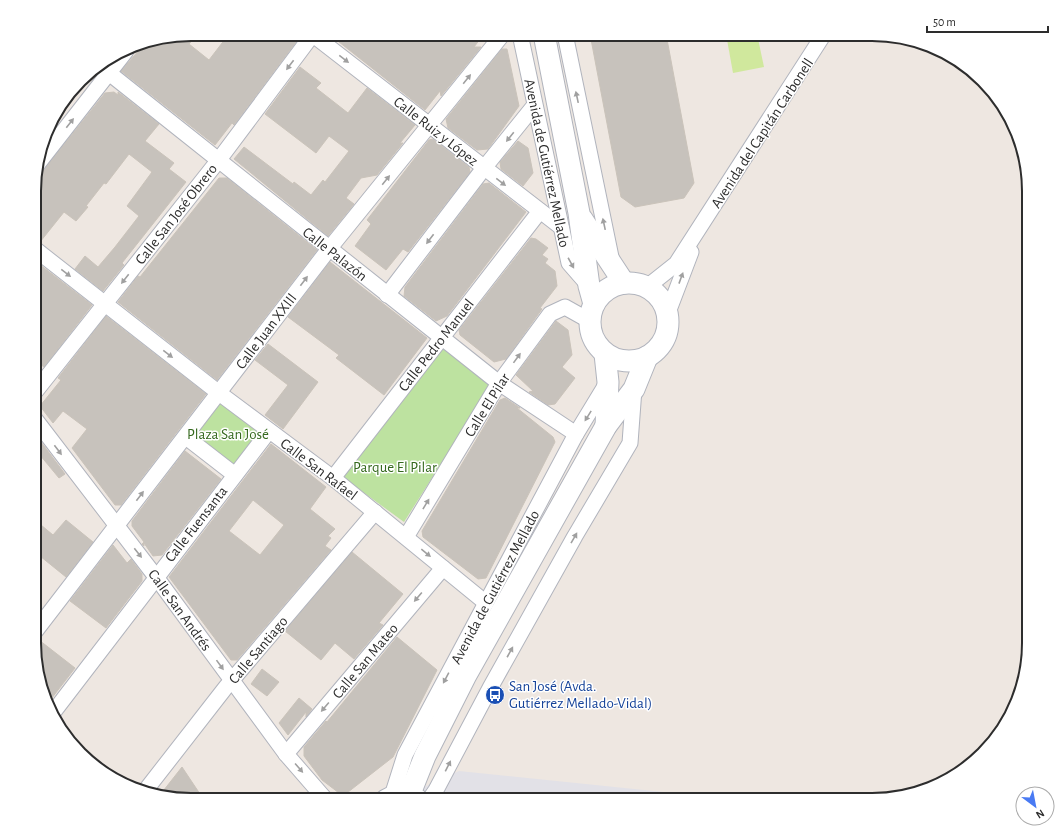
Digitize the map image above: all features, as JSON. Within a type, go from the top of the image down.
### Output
[{"type":"main road","name":"Avenida de Gutiérrez Mellado","points":[[545,41],[579,213],[591,303]]},
{"type":"main road","name":"Avenida de Gutiérrez Mellado","points":[[579,213],[612,262],[624,283]]},
{"type":"main road","points":[[624,283],[636,283],[647,287],[657,294],[664,304],[668,315],[666,335],[655,351],[647,357],[635,361],[620,360],[605,354],[593,339],[591,303],[606,290],[624,283]]},
{"type":"main road","points":[[605,354],[608,382],[606,426]]},
{"type":"main road","name":"Avenida de Gutiérrez Mellado","points":[[409,793],[425,756],[466,675],[606,426],[634,389],[647,357]]},
{"type":"street","name":"Calle San José Obrero","points":[[41,384],[218,161],[308,41]]},
{"type":"street","name":"Calle Ruiz y López","points":[[322,41],[561,227]]},
{"type":"street","name":"Calle Juan XXIII","points":[[41,624],[329,249],[497,41]]},
{"type":"street","name":"Avenida de Gutiérrez Mellado","points":[[521,41],[534,106],[569,263],[591,303]]},
{"type":"street","name":"Avenida de Gutiérrez Mellado","points":[[566,41],[612,262]]},
{"type":"street","name":"Avenida del Capitán Carbonell","points":[[698,230],[820,41]]},
{"type":"street","points":[[46,152],[104,70]]},
{"type":"street","name":"Calle Palazón","points":[[104,70],[441,338],[500,383],[576,434]]},
{"type":"street","points":[[387,295],[484,168],[534,106]]},
{"type":"street","name":"Calle Pedro Manuel","points":[[333,478],[540,211]]},
{"type":"street","points":[[647,287],[676,264],[698,230]]},
{"type":"street","points":[[668,315],[698,230]]},
{"type":"street","name":"Calle San Rafael","points":[[41,254],[219,393],[333,478],[486,603]]},
{"type":"street","name":"Calle El Pilar","points":[[406,537],[500,383],[550,314],[565,308],[591,303]]},
{"type":"street","name":"Avenida de Gutiérrez Mellado","points":[[407,793],[405,755],[576,434],[608,382]]},
{"type":"street","points":[[425,793],[436,790],[490,688],[575,536],[630,443],[634,389]]},
{"type":"street","name":"Calle San Andrés","points":[[41,427],[156,577],[286,754],[320,793]]},
{"type":"street","name":"Calle Fuensanta","points":[[56,708],[269,431]]},
{"type":"street","points":[[186,436],[235,475]]},
{"type":"street","name":"Calle Santiago","points":[[148,787],[232,681],[375,512]]},
{"type":"street","name":"Calle San Mateo","points":[[286,754],[443,568]]},
{"type":"shaded area","points":[[459,771],[673,793],[411,793]]},
{"type":"green space","points":[[727,41],[758,41],[764,67],[733,73]]},
{"type":"green space","name":"Parque El Pilar","points":[[442,345],[491,385],[404,522],[341,476]]},
{"type":"green space","name":"Plaza San José","points":[[219,393],[269,431],[235,475],[186,437]]},
{"type":"building","points":[[192,41],[189,44],[209,60],[224,41],[297,41],[234,125],[232,123],[215,145],[121,71],[139,50],[172,42]]},
{"type":"building","points":[[338,41],[479,41],[474,47],[481,47],[441,96],[440,91],[425,110]]},
{"type":"building","points":[[591,41],[667,41],[694,183],[684,198],[635,207],[621,197]]},
{"type":"building","points":[[502,49],[507,49],[519,106],[488,149],[477,150],[448,128],[446,119]]},
{"type":"building","points":[[300,67],[321,83],[316,88],[348,113],[367,88],[415,125],[400,143],[403,143],[377,175],[361,178],[346,198],[354,204],[328,236],[234,159],[244,147],[293,184],[294,182],[311,195],[323,180],[325,182],[349,151],[329,136],[316,153],[265,114]]},
{"type":"building","points":[[114,92],[118,95],[118,92],[159,124],[145,141],[174,163],[169,169],[186,182],[122,263],[124,265],[103,291],[75,269],[85,256],[98,267],[115,247],[139,216],[127,206],[152,172],[129,154],[106,184],[104,183],[86,206],[88,207],[76,221],[64,212],[41,241],[41,182],[42,172],[105,93]]},
{"type":"building","points":[[433,139],[469,167],[470,172],[408,252],[403,249],[386,270],[355,246],[371,224],[367,220],[429,140]]},
{"type":"building","points":[[518,141],[528,148],[533,173],[523,186],[501,169],[500,162]]},
{"type":"building","points":[[219,178],[227,178],[317,250],[217,380],[118,302],[138,276],[140,277]]},
{"type":"building","points":[[489,183],[526,212],[447,316],[436,321],[404,296],[405,287],[483,184]]},
{"type":"building","points":[[531,238],[536,239],[548,248],[542,255],[548,259],[545,263],[555,271],[557,286],[540,308],[542,309],[506,359],[494,362],[460,335],[459,330]]},
{"type":"building","points":[[330,262],[427,338],[384,395],[336,358],[339,355],[288,317]]},
{"type":"building","points":[[41,266],[92,305],[44,367],[41,365]]},
{"type":"building","points":[[106,316],[206,394],[121,505],[115,505],[72,448],[87,429],[63,411],[53,423],[41,407],[41,405],[61,380],[58,378]]},
{"type":"building","points":[[556,321],[568,330],[572,355],[562,367],[575,378],[555,404],[548,405],[529,392],[533,391],[516,375]]},
{"type":"building","points":[[268,344],[318,382],[283,429],[265,415],[288,385],[255,360]]},
{"type":"building","points":[[505,398],[520,408],[517,408],[553,437],[555,442],[486,578],[478,579],[423,537],[422,531],[500,400]]},
{"type":"building","points":[[41,442],[65,474],[59,478],[41,456]]},
{"type":"building","points":[[271,444],[326,487],[310,509],[335,529],[328,536],[331,538],[325,546],[331,550],[237,660],[231,660],[169,577]],"holes":[[[253,500],[284,525],[260,555],[229,531]]]},
{"type":"building","points":[[185,451],[221,479],[162,555],[153,556],[144,543],[144,546],[142,544],[144,542],[132,526],[132,521]]},
{"type":"building","points":[[66,520],[93,542],[66,577],[41,557],[41,525],[53,535]]},
{"type":"building","points":[[113,545],[127,563],[131,559],[142,574],[142,581],[106,628],[70,601]]},
{"type":"building","points":[[352,552],[403,594],[379,623],[383,625],[354,659],[335,643],[321,660],[285,631]]},
{"type":"building","points":[[397,637],[437,670],[393,757],[347,793],[339,793],[322,780],[304,756],[304,747],[326,721],[327,722]]},
{"type":"building","points":[[41,642],[75,668],[51,698],[42,662]]},
{"type":"building","points":[[262,669],[279,682],[267,696],[251,684]]},
{"type":"building","points":[[299,698],[312,709],[306,717],[306,712],[288,735],[279,723]]},
{"type":"building","points":[[182,767],[199,793],[182,793],[164,790]]},
{"type":"place","name":"San José (Avda. Gutiérrez Mellado-Vidal)","points":[[495,695]]}]
